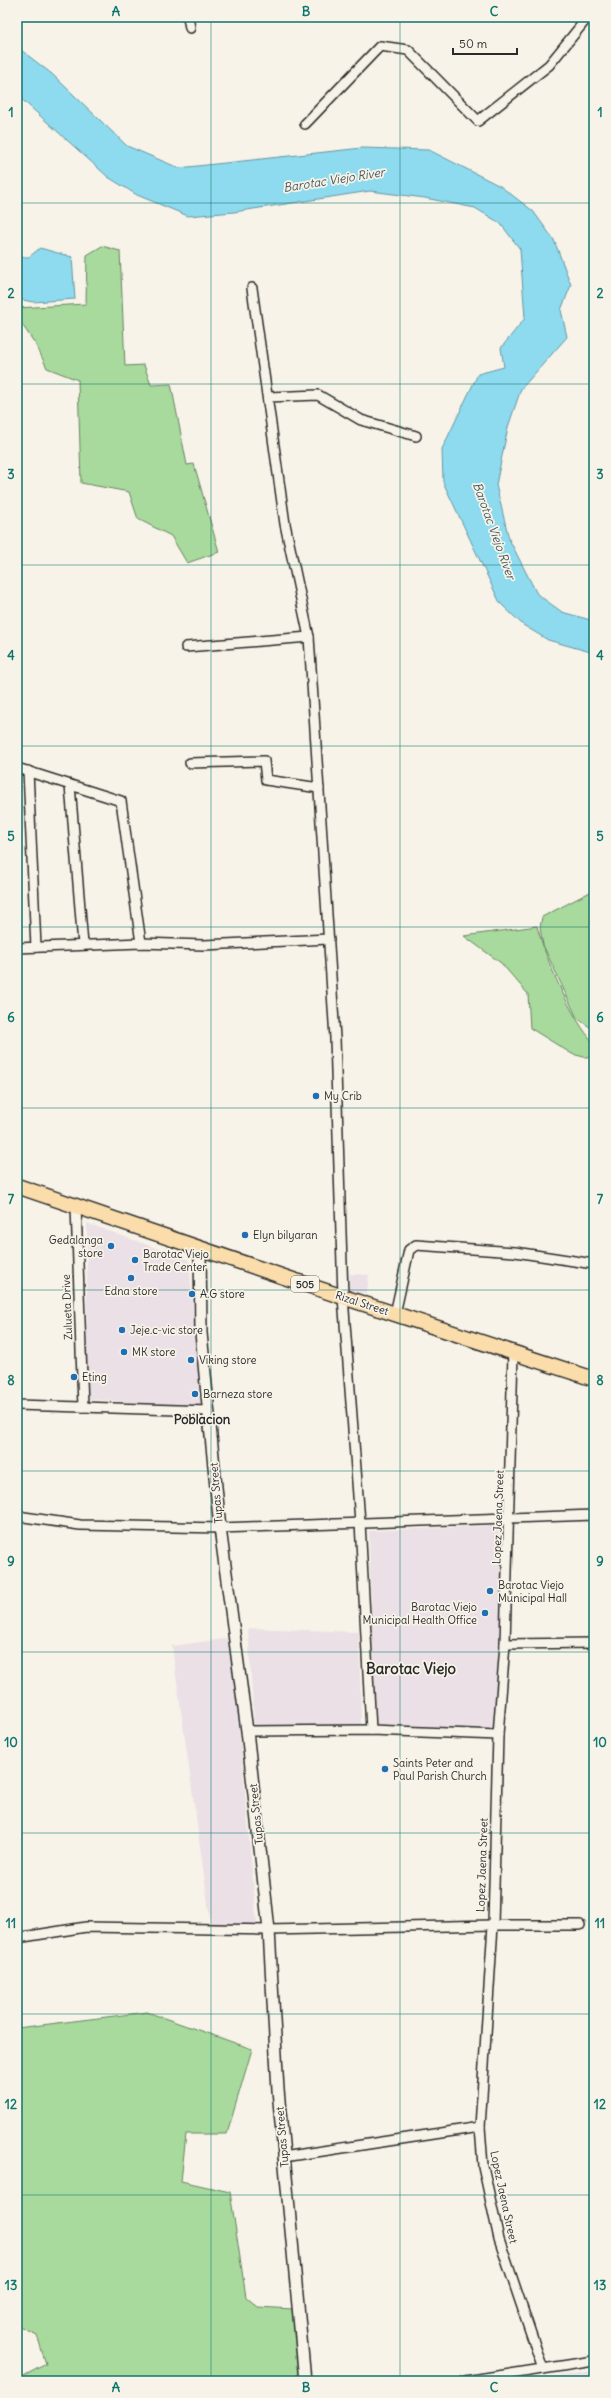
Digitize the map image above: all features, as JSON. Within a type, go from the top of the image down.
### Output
[{"type":"main road","name":"Rizal Street","points":[[17,1186],[343,1297],[594,1379]]},
{"type":"street","points":[[188,17],[190,28]]},
{"type":"street","points":[[305,124],[380,46],[408,50],[478,121],[548,65],[588,17]]},
{"type":"street","points":[[252,288],[286,524],[309,637],[335,1038],[343,1297],[360,1522],[371,1730]]},
{"type":"street","points":[[268,397],[318,395],[361,420],[416,436]]},
{"type":"street","points":[[186,647],[309,637]]},
{"type":"street","points":[[190,763],[264,761],[266,780],[319,788]]},
{"type":"street","points":[[17,768],[121,801],[141,944]]},
{"type":"street","points":[[28,772],[36,947]]},
{"type":"street","points":[[70,785],[83,946]]},
{"type":"street","points":[[17,948],[141,944],[204,945],[329,939]]},
{"type":"street","name":"Zulueta Drive","points":[[76,1206],[83,1407]]},
{"type":"street","points":[[395,1314],[410,1250],[416,1245],[515,1252],[594,1264]]},
{"type":"street","name":"Tupas Street","points":[[200,1248],[201,1333],[220,1528],[247,1731],[269,1930],[283,2157],[305,2381]]},
{"type":"street","name":"Lopez Jaena Street","points":[[513,1353],[510,1517],[505,1644],[498,1735],[493,1925],[480,2127],[483,2166],[499,2239],[543,2369]]},
{"type":"street","points":[[17,1405],[209,1411]]},
{"type":"street","points":[[17,1516],[80,1524],[220,1528],[594,1515]]},
{"type":"street","points":[[505,1644],[594,1643]]},
{"type":"street","points":[[247,1731],[371,1730],[498,1735]]},
{"type":"street","points":[[17,1938],[86,1927],[269,1930],[493,1925],[580,1925]]},
{"type":"street","points":[[283,2157],[480,2127]]},
{"type":"street","points":[[465,2381],[594,2361]]},
{"type":"shaded area","points":[[87,1223],[189,1260],[201,1407],[87,1399]]},
{"type":"shaded area","points":[[350,1274],[369,1275],[367,1293],[348,1292]]},
{"type":"shaded area","points":[[504,1525],[495,1732],[374,1725],[369,1531]]},
{"type":"shaded area","points":[[248,1628],[359,1632],[361,1725],[254,1725]]},
{"type":"shaded area","points":[[231,1638],[257,1925],[211,1925],[172,1646]]},
{"type":"shaded area","points":[[594,2371],[594,2381],[523,2381]]},
{"type":"green space","points":[[102,246],[120,251],[125,366],[144,365],[151,385],[171,384],[187,465],[194,464],[219,552],[187,563],[171,536],[138,519],[129,492],[81,483],[78,380],[47,368],[36,345],[17,317],[17,308],[86,304],[87,255]]},
{"type":"green space","points":[[594,890],[594,1030],[577,1018],[543,945],[540,928],[542,917]]},
{"type":"green space","points":[[537,926],[546,955],[560,988],[577,1020],[594,1043],[594,1053],[588,1058],[572,1054],[530,1028],[528,994],[501,963],[464,936]]},
{"type":"green space","points":[[147,2012],[252,2049],[227,2134],[186,2134],[181,2181],[230,2192],[246,2297],[258,2307],[293,2309],[301,2381],[18,2381],[18,2379],[46,2364],[37,2335],[20,2327],[17,2328],[17,2028]]},
{"type":"water","name":"Barotac Viejo River","points":[[17,47],[52,74],[127,146],[179,168],[362,148],[429,150],[500,186],[533,211],[554,240],[571,285],[561,310],[567,337],[521,389],[508,427],[496,485],[509,539],[537,594],[562,612],[594,621],[594,653],[548,640],[523,625],[500,603],[443,482],[442,449],[478,374],[504,367],[501,348],[525,318],[520,249],[500,223],[475,208],[425,198],[370,191],[234,212],[188,216],[137,195],[108,177],[17,95]]},
{"type":"water","points":[[40,248],[72,257],[75,299],[33,302],[17,299],[17,257],[29,257]]},
{"type":"place","name":"My Crib","points":[[316,1096]]},
{"type":"place","name":"Elyn bilyaran","points":[[245,1235]]},
{"type":"place","name":"Gedalanga store","points":[[111,1246]]},
{"type":"place","name":"Barotac Viejo Trade Center","points":[[135,1260]]},
{"type":"place","name":"Edna store","points":[[131,1278]]},
{"type":"place","name":"A.G store","points":[[192,1294]]},
{"type":"place","name":"Jeje.c-vic store","points":[[122,1330]]},
{"type":"place","name":"MK store","points":[[124,1352]]},
{"type":"place","name":"Viking store","points":[[191,1360]]},
{"type":"place","name":"Eting","points":[[74,1377]]},
{"type":"place","name":"Barneza store","points":[[195,1394]]},
{"type":"place","name":"Barotac Viejo Municipal Hall","points":[[490,1591]]},
{"type":"place","name":"Barotac Viejo Municipal Health Office","points":[[485,1613]]},
{"type":"place","name":"Saints Peter and Paul Parish Church","points":[[385,1769]]},
{"type":"district","name":"Poblacion","points":[[202,1419]]},
{"type":"district","name":"Barotac Viejo","points":[[411,1669]]}]
